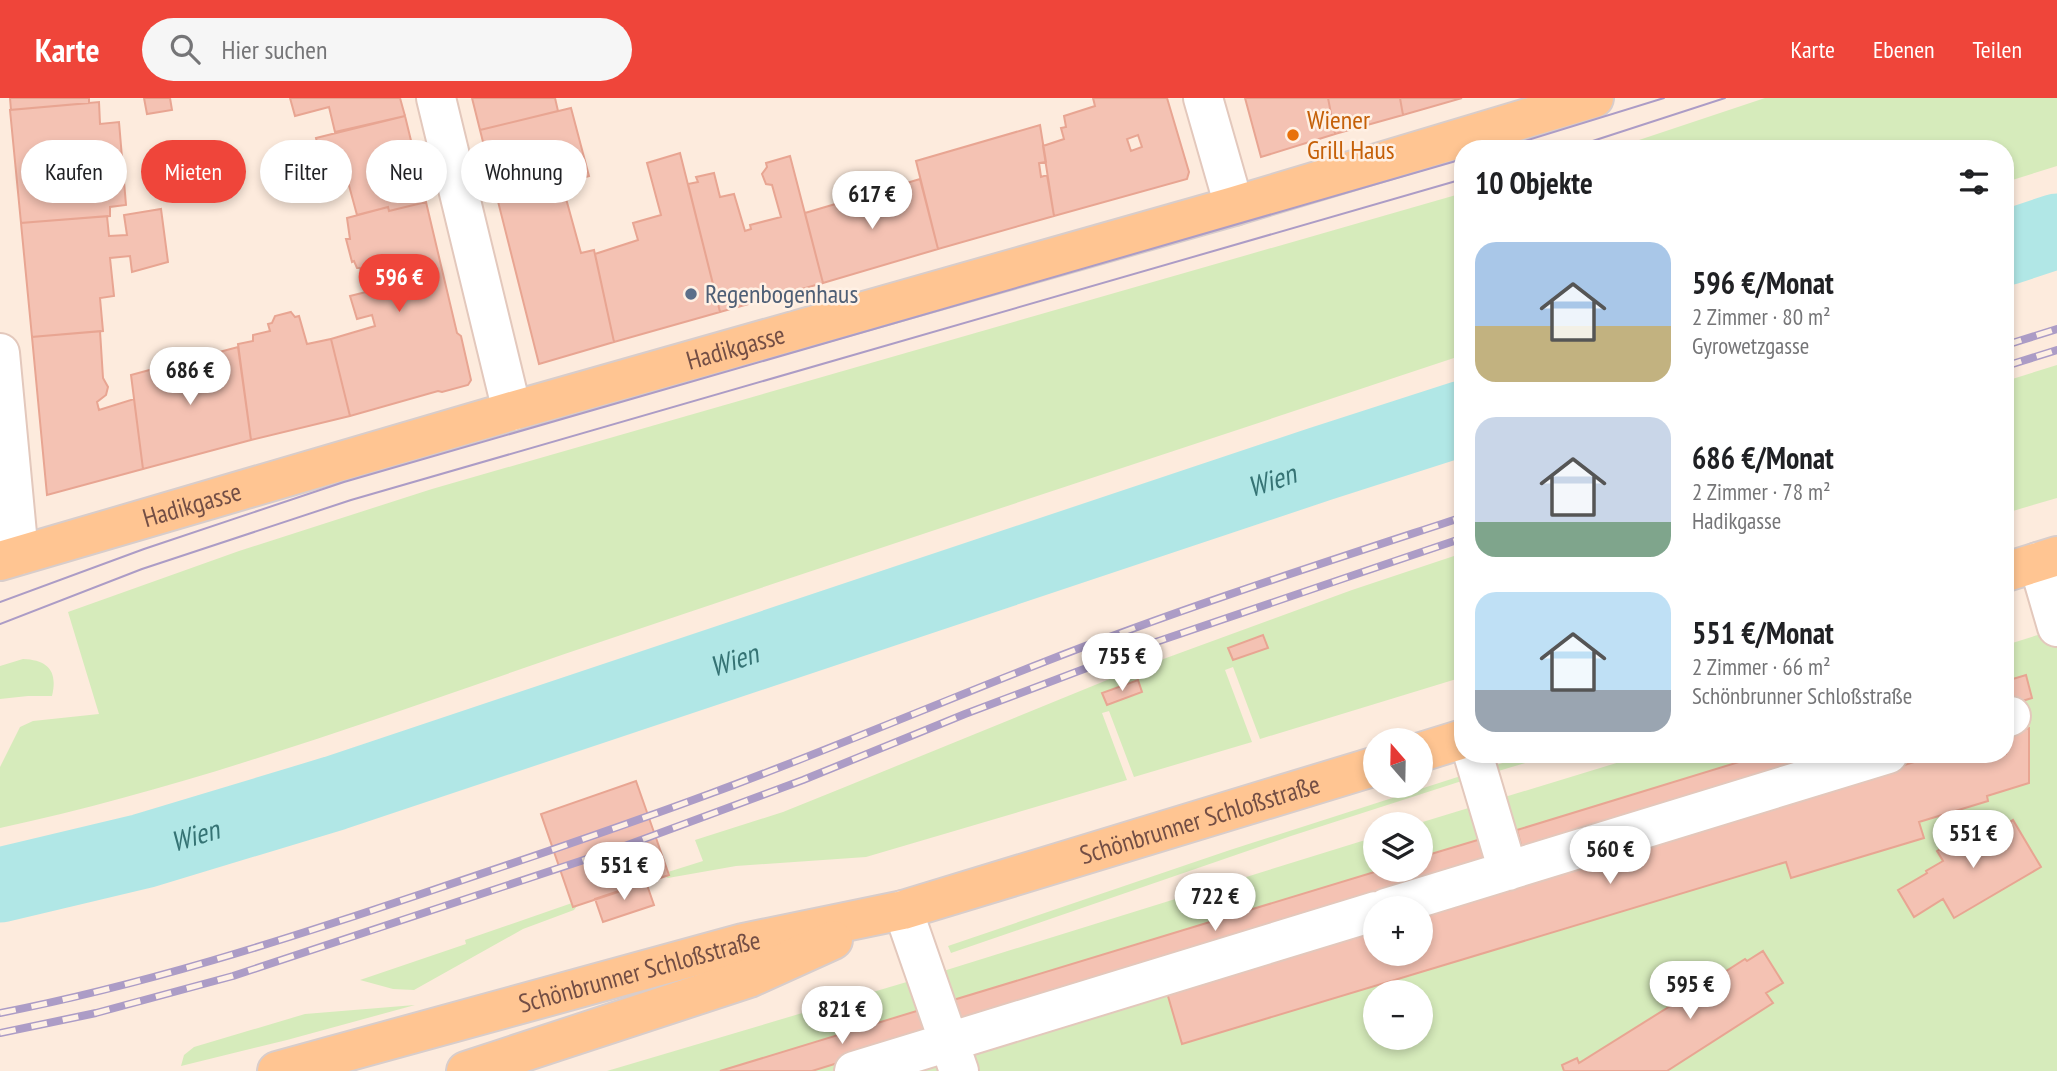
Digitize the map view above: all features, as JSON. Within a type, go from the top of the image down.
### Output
[{"type":"main road","name":"Hadikgasse","points":[[10,558],[512,411],[1234,206],[1587,99]]},
{"type":"main road","points":[[1433,748],[1454,742]]},
{"type":"main road","name":"Schönbrunner Schloßstraße","points":[[277,1071],[743,943],[903,909],[1363,770]]},
{"type":"main road","name":"Schönbrunner Schloßstraße","points":[[466,1071],[749,978],[903,909]]},
{"type":"street","points":[[436,98],[512,411]]},
{"type":"street","points":[[1203,98],[1234,206]]},
{"type":"street","points":[[0,353],[10,558]]},
{"type":"street","points":[[2034,564],[2057,627]]},
{"type":"street","points":[[1476,763],[1508,871]]},
{"type":"street","points":[[1426,896],[1859,763]]},
{"type":"street","points":[[903,909],[954,1057]]},
{"type":"street","points":[[854,1071],[954,1057],[1363,916]]},
{"type":"green space","points":[[1765,98],[2057,98],[2057,166],[2014,179],[2014,140],[1639,140]]},
{"type":"green space","points":[[1454,196],[1454,358],[316,739],[159,788],[0,828],[0,767],[20,727],[33,721],[99,714],[68,612],[239,551],[432,489]]},
{"type":"green space","points":[[2057,365],[2057,498],[2014,511],[2014,378]]},
{"type":"green space","points":[[1454,556],[1454,680],[1260,739],[1233,667],[1225,670],[1252,742],[1134,777],[1109,711],[1102,713],[1127,780],[866,857],[736,866],[668,878],[663,876],[703,861],[695,840],[783,812],[1117,676],[1352,590]],"holes":[[[1263,635],[1267,648],[1233,660],[1228,648]],[[1138,681],[1142,692],[1107,704],[1103,694]]]},
{"type":"green space","points":[[2057,629],[2057,1071],[607,1071],[937,973],[1363,841],[1363,882],[1433,882],[1433,819],[1616,763],[2014,763],[2014,642]]},
{"type":"green space","points":[[23,659],[39,662],[49,668],[54,680],[52,696],[0,699],[0,666]]},
{"type":"green space","points":[[1502,763],[1525,763],[1495,772],[1493,766]]},
{"type":"green space","points":[[1467,774],[1468,779],[1433,790],[1433,785]]},
{"type":"green space","points":[[1392,798],[1409,798],[951,953],[948,946]]},
{"type":"green space","points":[[572,903],[573,907],[577,906],[574,910],[523,929],[414,990],[393,989],[360,980],[466,944],[465,940]]},
{"type":"green space","points":[[415,1005],[181,1066],[184,1055],[194,1047],[305,1014]]},
{"type":"building","points":[[10,98],[89,98],[89,103],[11,110]]},
{"type":"building","points":[[144,98],[170,98],[172,110],[147,114]]},
{"type":"building","points":[[290,98],[400,98],[405,116],[335,132],[329,107],[295,116]]},
{"type":"building","points":[[472,98],[555,98],[558,111],[480,130]]},
{"type":"building","points":[[1093,98],[1167,98],[1189,172],[1187,179],[1054,216],[1043,146],[1064,139],[1061,128],[1066,127],[1064,116],[1095,106]],"holes":[[[1138,135],[1142,147],[1131,151],[1127,139]]]},
{"type":"building","points":[[1245,98],[1328,98],[1335,134],[1261,157]]},
{"type":"building","points":[[1328,98],[1400,98],[1403,115],[1335,134]]},
{"type":"building","points":[[1400,98],[1462,98],[1403,115]]},
{"type":"building","points":[[99,102],[100,124],[119,122],[121,140],[21,140],[21,203],[126,205],[110,207],[110,216],[21,223],[10,110]]},
{"type":"building","points":[[571,108],[579,140],[483,140],[480,130]]},
{"type":"building","points":[[405,116],[411,140],[366,140],[366,203],[422,203],[389,211],[388,207],[357,215],[352,197],[352,140],[316,138]]},
{"type":"building","points":[[1040,125],[1046,162],[1039,163],[1041,177],[1047,175],[1054,216],[938,249],[916,161]]},
{"type":"building","points":[[680,153],[720,312],[614,342],[595,254],[638,240],[633,223],[661,215],[647,163]]},
{"type":"building","points":[[790,156],[823,283],[720,312],[688,184],[698,182],[696,177],[714,173],[720,197],[734,194],[745,231],[751,229],[750,225],[781,217],[772,185],[766,184],[762,174],[767,167],[766,163]]},
{"type":"building","points":[[920,179],[938,249],[823,283],[805,213]]},
{"type":"building","points":[[426,203],[471,380],[468,385],[350,416],[331,339],[375,326],[372,315],[357,319],[350,296],[366,292],[360,268],[352,262],[346,239],[350,239],[347,218],[388,207],[389,211]]},
{"type":"building","points":[[498,203],[567,203],[581,253],[594,250],[614,342],[539,364]]},
{"type":"building","points":[[161,209],[168,262],[132,272],[130,256],[110,258],[114,296],[100,298],[103,331],[32,337],[21,223],[107,216],[109,236],[127,235],[124,215]]},
{"type":"building","points":[[291,312],[295,317],[299,316],[307,344],[331,339],[350,416],[251,440],[238,344],[253,341],[253,335],[270,331],[268,324],[272,323],[275,316]]},
{"type":"building","points":[[100,331],[103,378],[108,387],[106,395],[97,402],[99,410],[134,399],[143,469],[47,495],[32,337]]},
{"type":"building","points":[[238,347],[251,440],[143,469],[131,375],[168,365],[167,358],[191,351],[193,359]]},
{"type":"building","points":[[1263,635],[1268,648],[1233,660],[1228,648]]},
{"type":"building","points":[[2026,675],[2032,698],[2014,704],[2014,679]]},
{"type":"building","points":[[1138,680],[1142,692],[1107,705],[1102,693]]},
{"type":"building","points":[[2029,728],[2029,783],[1987,796],[1988,801],[1919,822],[1924,838],[1791,878],[1786,862],[1394,980],[1363,980],[1363,989],[1182,1044],[1165,986],[1363,927],[1363,966],[1433,966],[1433,906],[1911,763],[2014,763],[2014,733]]},
{"type":"building","points":[[1736,763],[1816,763],[1523,852],[1517,830]]},
{"type":"building","points":[[636,781],[669,875],[573,907],[541,814]]},
{"type":"building","points":[[1991,820],[1997,830],[2013,820],[2041,867],[1954,918],[1943,899],[1914,917],[1898,890],[1943,861],[1937,851]]},
{"type":"building","points":[[1481,839],[1488,862],[1433,879],[1433,853]]},
{"type":"building","points":[[1363,875],[1363,882],[1422,882],[1376,896],[1363,896],[1363,900],[956,1024],[950,1001]]},
{"type":"building","points":[[646,882],[654,905],[603,922],[595,899]]},
{"type":"building","points":[[1763,951],[1783,983],[1766,993],[1773,1003],[1667,1071],[1564,1071],[1562,1065],[1577,1058],[1579,1063],[1699,988],[1695,983],[1709,974],[1712,980]]},
{"type":"building","points":[[920,1010],[928,1035],[812,1071],[720,1071]]},
{"type":"waterway","name":"Wien","points":[[2014,245],[2057,231]]},
{"type":"waterway","name":"Wien","points":[[0,885],[143,851],[335,793],[1454,421]]},
{"type":"tram line","points":[[1528,140],[1664,98]]},
{"type":"tram line","points":[[1596,140],[1725,98]]},
{"type":"tram line","points":[[0,602],[144,549],[344,482],[1454,162]]},
{"type":"tram line","points":[[0,624],[142,569],[351,500],[1454,182]]},
{"type":"railway","points":[[2014,342],[2057,329]]},
{"type":"railway","points":[[2014,363],[2057,350]]},
{"type":"railway","points":[[0,1013],[211,961],[529,858],[754,777],[1148,623],[1454,520]]},
{"type":"railway","points":[[0,1033],[96,1013],[233,976],[614,850],[803,780],[965,714],[1150,644],[1454,541]]},
{"type":"place","name":"Wiener Grill Haus","points":[[1293,135]]},
{"type":"place","name":"Regenbogenhaus","points":[[691,294]]}]
